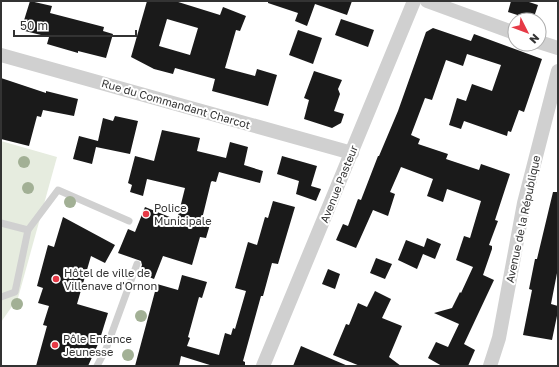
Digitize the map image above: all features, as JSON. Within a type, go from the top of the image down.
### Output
[{"type":"street","name":"Avenue Pasteur","points":[[263,366],[414,1]]},
{"type":"street","points":[[427,1],[507,30]]},
{"type":"street","points":[[547,45],[558,48]]},
{"type":"street","name":"Rue du Commandant Charcot","points":[[1,55],[352,153]]},
{"type":"street","name":"Avenue de la République","points":[[490,366],[499,338],[524,203],[558,71]]},
{"type":"lane","points":[[1,297],[14,292],[28,230],[58,190],[129,221]]},
{"type":"lane","points":[[1,223],[28,230]]},
{"type":"lane","points":[[97,366],[106,349],[137,264]]},
{"type":"shaded area","points":[[1,141],[57,157],[18,298],[1,322]]},
{"type":"building","points":[[30,1],[52,6],[50,13],[104,27],[103,31],[113,34],[106,58],[78,51],[78,53],[47,44],[49,37],[21,30]]},
{"type":"building","points":[[147,1],[175,1],[220,15],[223,7],[246,16],[240,31],[236,30],[225,68],[255,76],[257,69],[277,75],[268,106],[212,91],[215,79],[175,68],[173,74],[154,69],[131,57]],"holes":[[[167,19],[198,28],[190,55],[159,46]]]},
{"type":"building","points":[[268,1],[352,1],[347,15],[315,4],[307,26],[295,21],[298,13],[268,3]]},
{"type":"building","points":[[511,1],[526,1],[538,5],[536,12],[508,12]]},
{"type":"building","points":[[341,19],[374,30],[368,47],[335,35]]},
{"type":"building","points":[[433,28],[471,41],[474,34],[507,46],[507,52],[523,52],[542,59],[524,112],[519,110],[511,132],[508,131],[507,136],[464,121],[461,129],[449,125],[457,98],[466,101],[472,84],[492,91],[501,65],[467,54],[463,66],[446,60],[432,100],[425,98],[411,135],[420,139],[418,144],[448,154],[446,159],[479,170],[481,164],[510,174],[495,220],[498,221],[489,245],[492,246],[492,249],[483,275],[494,280],[464,344],[475,350],[468,366],[442,366],[428,358],[436,342],[448,347],[459,324],[434,313],[452,308],[473,267],[456,260],[464,236],[470,238],[481,201],[447,189],[443,202],[427,196],[433,179],[401,167],[390,192],[395,194],[388,216],[373,210],[356,248],[336,240],[343,224],[348,226],[358,199],[361,200],[398,111],[426,32]]},
{"type":"building","points":[[298,30],[322,38],[313,64],[289,55]]},
{"type":"building","points":[[314,71],[342,80],[338,89],[340,94],[334,111],[344,114],[341,123],[332,128],[304,119],[309,100],[304,98]]},
{"type":"building","points":[[1,78],[46,93],[46,91],[78,99],[74,116],[43,110],[41,117],[37,116],[29,146],[1,139]]},
{"type":"building","points":[[115,116],[138,121],[130,154],[96,147],[92,164],[73,159],[79,136],[98,141],[103,118],[113,121]]},
{"type":"building","points":[[162,130],[200,138],[197,151],[226,158],[230,142],[248,147],[244,165],[263,171],[260,183],[219,172],[216,182],[211,182],[202,219],[211,221],[206,238],[200,237],[192,265],[163,256],[154,279],[139,273],[142,265],[141,261],[118,253],[128,229],[135,232],[145,207],[177,220],[185,188],[147,179],[143,196],[130,192],[132,185],[128,183],[135,156],[154,161]]},
{"type":"building","points":[[282,156],[317,166],[311,186],[321,189],[316,201],[296,194],[299,181],[277,174]]},
{"type":"building","points":[[553,192],[558,192],[558,268],[551,304],[558,306],[558,311],[552,340],[523,335],[532,290],[529,289],[535,259],[537,259]]},
{"type":"building","points":[[273,201],[295,207],[278,264],[272,263],[263,296],[261,296],[243,361],[245,362],[245,366],[213,366],[181,356],[179,366],[135,366],[157,284],[178,290],[182,275],[207,282],[202,298],[199,297],[187,346],[219,355],[225,333],[231,335],[233,328],[235,329],[246,291],[235,288],[248,242],[257,245],[265,217],[268,218]]},
{"type":"building","points":[[63,217],[115,245],[105,263],[91,256],[77,304],[108,313],[99,342],[88,366],[36,366],[47,326],[43,325],[49,306],[38,303],[43,288],[37,286],[48,245],[54,247]]},
{"type":"building","points":[[427,238],[441,244],[435,259],[423,254],[417,269],[398,260],[406,240],[424,247]]},
{"type":"building","points":[[376,258],[392,264],[385,279],[370,273]]},
{"type":"building","points":[[328,269],[340,274],[335,289],[322,284]]},
{"type":"building","points":[[375,291],[391,299],[382,318],[402,326],[389,357],[401,366],[360,366],[333,355],[346,324],[349,325],[358,303],[367,307]]},
{"type":"building","points":[[301,346],[348,366],[293,366]]},
{"type":"place","name":"Police Municipale","points":[[146,214]]},
{"type":"place","name":"Hôtel de ville de Villenave d'Ornon","points":[[56,279]]},
{"type":"place","name":"Pôle Enfance Jeunesse","points":[[55,345]]}]
